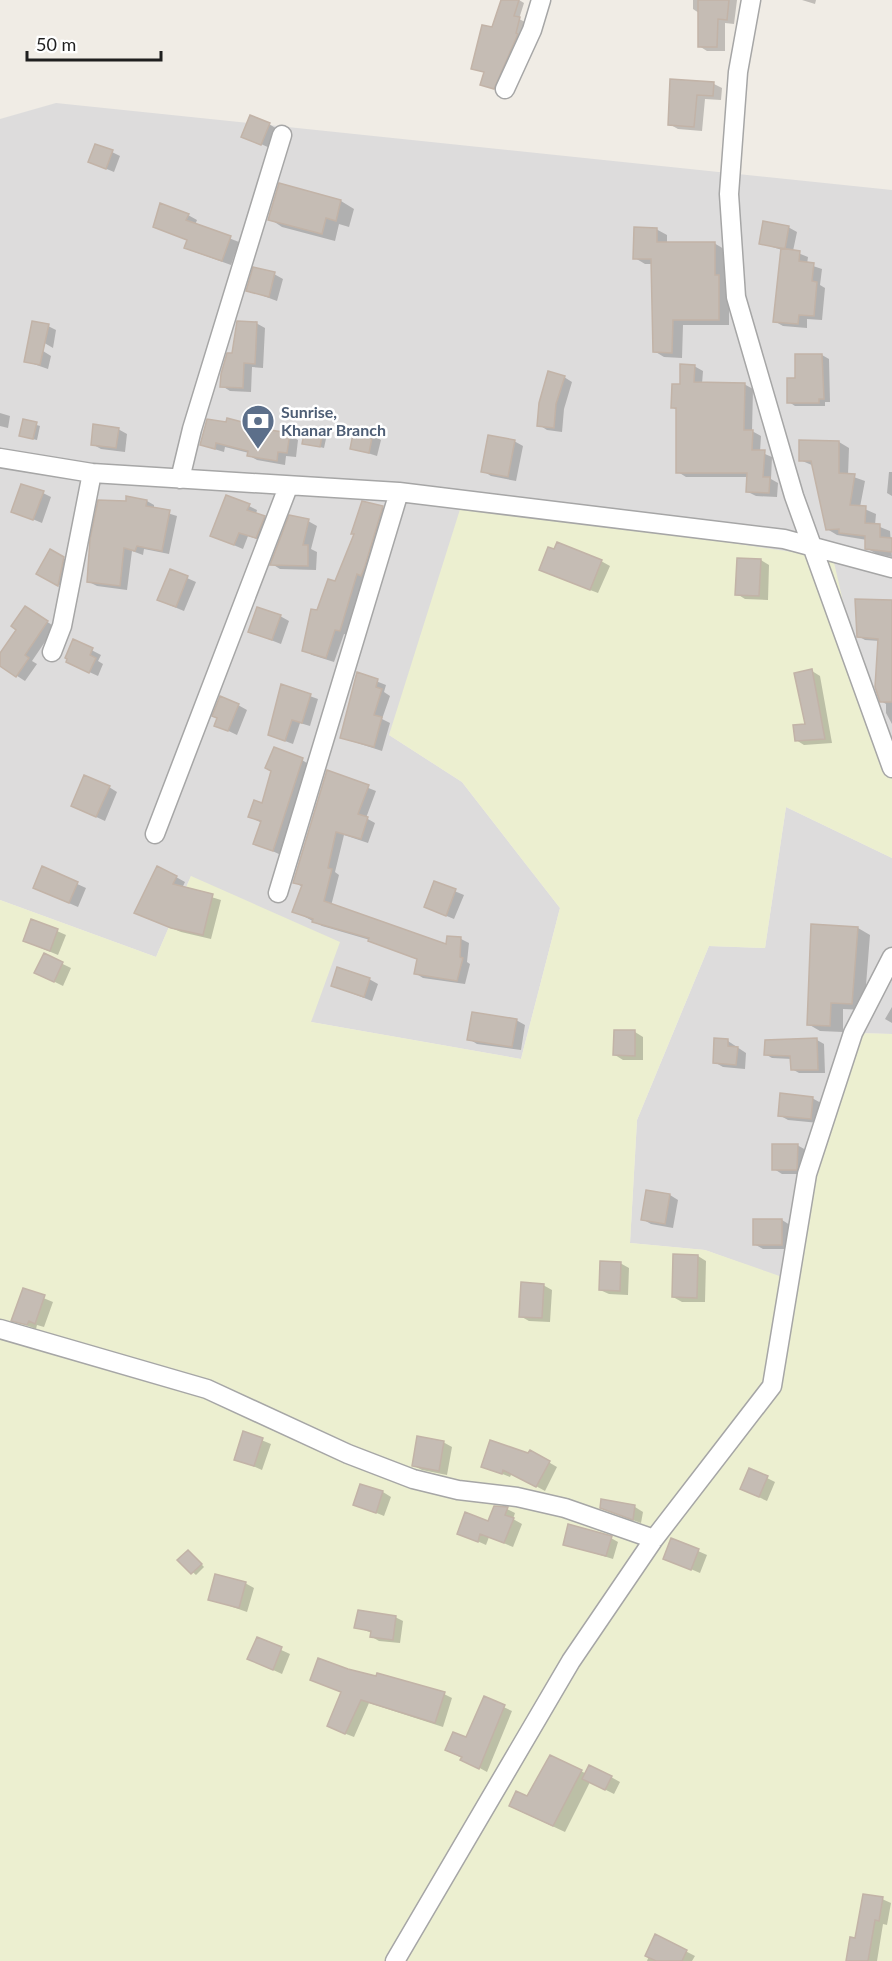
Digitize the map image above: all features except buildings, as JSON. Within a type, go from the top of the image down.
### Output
[{"type":"street","points":[[505,89],[532,30],[541,0]]},
{"type":"street","points":[[751,0],[738,72],[729,194],[736,297],[794,496],[892,768]]},
{"type":"street","points":[[180,479],[198,408],[282,135]]},
{"type":"street","points":[[0,458],[92,473],[288,487],[399,492],[784,539],[892,568]]},
{"type":"street","points":[[52,652],[62,626],[92,473]]},
{"type":"street","points":[[155,834],[288,487]]},
{"type":"street","points":[[278,893],[399,492]]},
{"type":"street","points":[[395,1961],[571,1661],[654,1539],[772,1386],[807,1174],[853,1033],[892,957]]},
{"type":"street","points":[[0,1329],[207,1389],[348,1454],[413,1479],[458,1490],[517,1497],[565,1508],[654,1539]]},
{"type":"shaded area","points":[[56,103],[892,190],[892,768],[389,735],[462,782],[560,908],[521,1059],[311,1022],[191,876],[156,957],[0,900],[0,119]]},
{"type":"shaded area","points":[[786,807],[892,858],[892,1034],[853,1033],[791,1281],[705,1250],[630,1243],[637,1120],[709,946],[765,948]]},
{"type":"green space","points":[[462,503],[833,558],[864,693],[892,768],[892,858],[786,807],[765,948],[709,946],[637,1120],[630,1243],[705,1250],[791,1280],[807,1174],[853,1033],[892,1034],[892,1961],[0,1961],[0,900],[156,957],[191,876],[340,942],[311,1022],[521,1059],[560,908],[462,782],[389,735]]},
{"type":"place","name":"Sunrise, Khanar Branch","points":[[258,450]]}]
